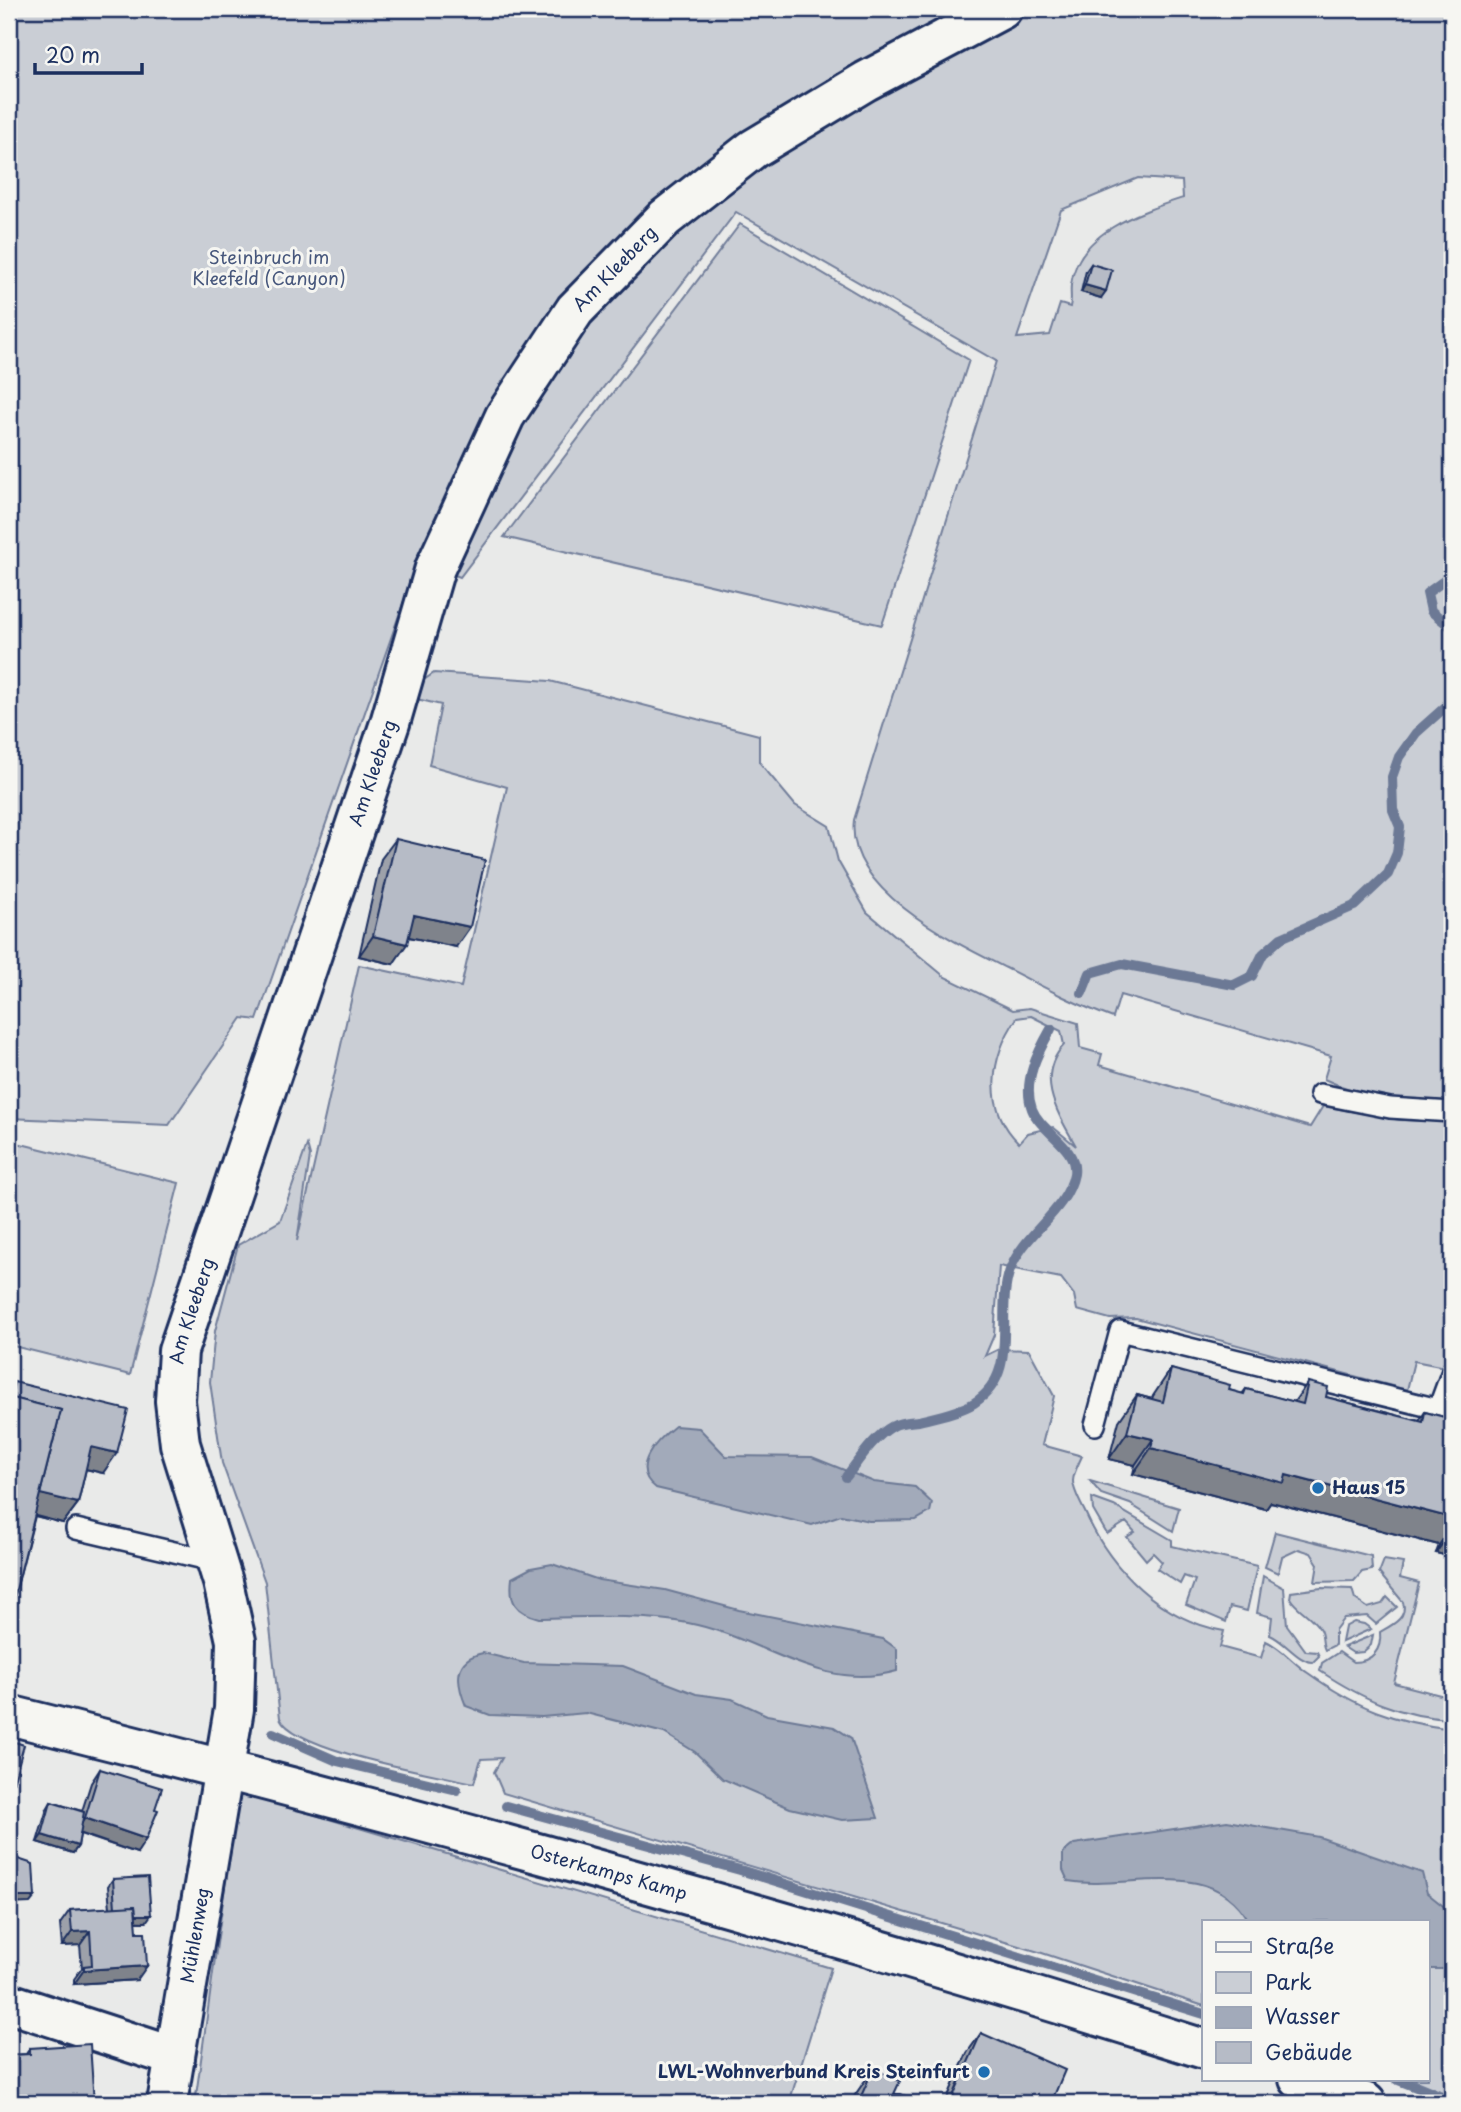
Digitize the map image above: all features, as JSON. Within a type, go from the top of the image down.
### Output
[{"type":"street","name":"Am Kleeberg","points":[[223,1769],[234,1709],[236,1641],[217,1562],[180,1444],[175,1401],[178,1351],[390,723],[435,568],[505,416],[575,310],[665,218],[753,149],[866,81],[1002,9]]},
{"type":"street","name":"Osterkamps Kamp","points":[[9,1715],[452,1828],[1043,1998],[1202,2048]]},
{"type":"street","name":"Mühlenweg","points":[[167,2103],[223,1769]]},
{"type":"street","points":[[9,2003],[175,2056]]},
{"type":"street","points":[[1302,2080],[1366,2103]]},
{"type":"lane","points":[[1320,1094],[1390,1108],[1452,1112]]},
{"type":"lane","points":[[1095,1425],[1120,1331],[1445,1411],[1452,1371]]},
{"type":"lane","points":[[76,1528],[217,1562]]},
{"type":"green space","name":"Steinbruch im Kleefeld (Canyon)","points":[[9,9],[1452,9],[1452,1104],[1403,1100],[1355,1091],[1324,1079],[1331,1056],[1120,995],[1113,1018],[1099,1013],[959,944],[907,911],[884,891],[867,869],[856,845],[854,820],[996,361],[736,212],[460,577],[418,561],[257,1020],[242,1018],[169,1125],[9,1118]],"holes":[[[1138,178],[1182,181],[1183,198],[1148,210],[1113,227],[1085,251],[1076,267],[1071,285],[1070,307],[1060,304],[1050,335],[1017,338],[1061,210]]]},
{"type":"green space","points":[[740,224],[969,360],[882,625],[504,537]]},
{"type":"green space","points":[[434,673],[550,681],[759,735],[759,762],[795,805],[829,826],[838,861],[867,912],[945,977],[1013,1010],[1030,1008],[1078,1023],[1080,1048],[1102,1054],[1099,1065],[1310,1127],[1323,1106],[1400,1120],[1452,1122],[1452,1349],[1445,1367],[1414,1361],[1407,1390],[1136,1318],[1110,1319],[1077,1310],[1074,1295],[1061,1278],[999,1266],[994,1335],[985,1356],[999,1349],[1029,1350],[1054,1396],[1042,1445],[1082,1456],[1073,1478],[1078,1497],[1108,1553],[1140,1589],[1179,1616],[1224,1631],[1220,1647],[1261,1658],[1266,1641],[1343,1696],[1377,1712],[1452,1729],[1452,2096],[1413,2080],[1430,2080],[1430,1920],[1202,1920],[1202,2005],[1039,1952],[503,1793],[494,1772],[502,1758],[481,1759],[474,1783],[338,1751],[291,1730],[280,1718],[265,1582],[222,1463],[210,1382],[215,1331],[238,1245],[280,1221],[307,1145],[310,1156],[297,1241],[359,965],[461,987],[507,787],[429,765],[441,705],[413,698],[421,682]],"holes":[[[1031,1016],[1061,1031],[1064,1045],[1055,1057],[1050,1083],[1056,1108],[1076,1146],[1053,1127],[1028,1133],[1019,1143],[1007,1129],[995,1098],[996,1065],[1008,1033],[1017,1018]]]},
{"type":"green space","points":[[9,1141],[179,1183],[130,1375],[9,1345]]},
{"type":"green space","points":[[1090,1481],[1179,1508],[1173,1531],[1130,1504],[1101,1494]]},
{"type":"green space","points":[[1092,1498],[1114,1506],[1172,1540],[1172,1546],[1257,1566],[1247,1611],[1230,1607],[1226,1622],[1186,1605],[1195,1580],[1184,1576],[1180,1584],[1157,1569],[1162,1562],[1153,1553],[1146,1560],[1127,1537],[1135,1532],[1126,1522],[1107,1534],[1093,1510]]},
{"type":"green space","points":[[1275,1532],[1371,1556],[1372,1570],[1362,1572],[1354,1581],[1315,1582],[1318,1564],[1311,1553],[1299,1549],[1282,1557],[1278,1573],[1265,1567]]},
{"type":"green space","points":[[1384,1560],[1403,1563],[1400,1578],[1419,1583],[1394,1683],[1452,1698],[1452,1719],[1416,1715],[1383,1705],[1320,1671],[1322,1663],[1339,1652],[1353,1662],[1366,1660],[1377,1649],[1380,1632],[1401,1617],[1403,1602],[1379,1573]]},
{"type":"green space","points":[[1263,1576],[1284,1588],[1287,1625],[1306,1651],[1317,1652],[1319,1656],[1313,1662],[1302,1659],[1270,1635],[1272,1617],[1257,1613]]},
{"type":"green space","points":[[1321,1588],[1352,1589],[1355,1599],[1368,1608],[1382,1604],[1387,1597],[1397,1607],[1376,1624],[1367,1616],[1344,1618],[1335,1630],[1335,1645],[1325,1650],[1319,1628],[1290,1598],[1291,1592]]},
{"type":"green space","points":[[1354,1622],[1371,1629],[1342,1642],[1345,1627]]},
{"type":"green space","points":[[1373,1635],[1371,1645],[1363,1652],[1353,1653],[1344,1647]]},
{"type":"green space","points":[[238,1792],[831,1968],[789,2103],[195,2103]]},
{"type":"water","points":[[675,1426],[699,1428],[726,1456],[812,1457],[874,1482],[915,1487],[932,1503],[930,1512],[916,1520],[869,1521],[841,1515],[812,1525],[656,1488],[648,1480],[645,1464],[660,1439]]},
{"type":"water","points":[[552,1564],[599,1580],[665,1590],[739,1610],[883,1639],[897,1649],[897,1671],[869,1676],[842,1675],[816,1669],[715,1630],[670,1620],[614,1617],[539,1618],[524,1613],[513,1600],[512,1578],[531,1568]]},
{"type":"water","points":[[483,1653],[524,1663],[623,1666],[696,1694],[732,1699],[767,1715],[834,1727],[851,1738],[878,1818],[842,1820],[790,1808],[723,1779],[695,1752],[664,1733],[586,1713],[542,1717],[490,1715],[466,1706],[459,1680],[462,1666],[466,1660]]},
{"type":"water","points":[[1227,1821],[1319,1837],[1422,1873],[1427,1893],[1452,1913],[1452,1969],[1430,1969],[1430,1920],[1247,1920],[1233,1901],[1213,1888],[1191,1882],[1068,1881],[1063,1870],[1063,1853],[1074,1844]]},
{"type":"building","points":[[1091,264],[1112,270],[1106,291],[1085,285]]},
{"type":"building","points":[[396,839],[485,860],[470,927],[414,915],[407,944],[373,936]]},
{"type":"building","name":"Haus 15","points":[[1171,1369],[1230,1385],[1229,1390],[1244,1394],[1246,1389],[1303,1404],[1308,1382],[1328,1387],[1326,1397],[1423,1422],[1425,1412],[1452,1419],[1452,1518],[1286,1475],[1284,1483],[1151,1448],[1153,1439],[1127,1433],[1137,1395],[1163,1402]]},
{"type":"building","points":[[14,1382],[128,1410],[117,1453],[91,1447],[78,1503],[40,1494],[61,1410],[11,1398]]},
{"type":"building","points":[[9,1397],[61,1410],[13,1602],[9,1601]]},
{"type":"building","points":[[9,1740],[24,1745],[11,1791],[9,1791]]},
{"type":"building","points":[[100,1769],[162,1788],[155,1809],[158,1810],[146,1839],[85,1818]]},
{"type":"building","points":[[51,1802],[84,1812],[78,1846],[42,1835]]},
{"type":"building","points":[[9,1856],[33,1864],[35,1897],[9,1897]]},
{"type":"building","points":[[148,1877],[151,1915],[136,1915],[135,1906],[115,1908],[113,1879]]},
{"type":"building","points":[[135,1906],[137,1932],[145,1932],[147,1966],[84,1970],[84,1966],[92,1965],[90,1931],[72,1932],[70,1910]]},
{"type":"building","points":[[981,2033],[1065,2070],[1051,2103],[950,2103]]},
{"type":"building","points":[[90,2044],[94,2103],[14,2103],[11,2055],[30,2054],[30,2048]]},
{"type":"building","points":[[873,2069],[900,2081],[894,2094],[901,2094],[921,2103],[858,2103]]},
{"type":"waterway","points":[[1452,575],[1427,593],[1431,611],[1452,628]]},
{"type":"waterway","points":[[1082,993],[1090,973],[1122,964],[1234,985],[1252,976],[1263,954],[1281,938],[1354,906],[1388,874],[1397,853],[1400,827],[1393,810],[1392,777],[1399,757],[1416,733],[1452,701]]},
{"type":"waterway","points":[[846,1477],[867,1449],[886,1430],[899,1424],[940,1416],[968,1406],[989,1390],[998,1375],[1002,1359],[1004,1305],[1010,1270],[1024,1245],[1063,1200],[1074,1174],[1070,1155],[1037,1118],[1029,1099],[1033,1068],[1051,1029]]},
{"type":"waterway","points":[[273,1733],[337,1761],[457,1790]]},
{"type":"waterway","points":[[506,1806],[740,1870],[1202,2013]]},
{"type":"waterway","points":[[1399,2080],[1452,2101]]},
{"type":"place","name":"Haus 15","points":[[1318,1488]]},
{"type":"place","name":"LWL-Wohnverbund Kreis Steinfurt","points":[[984,2072]]}]
